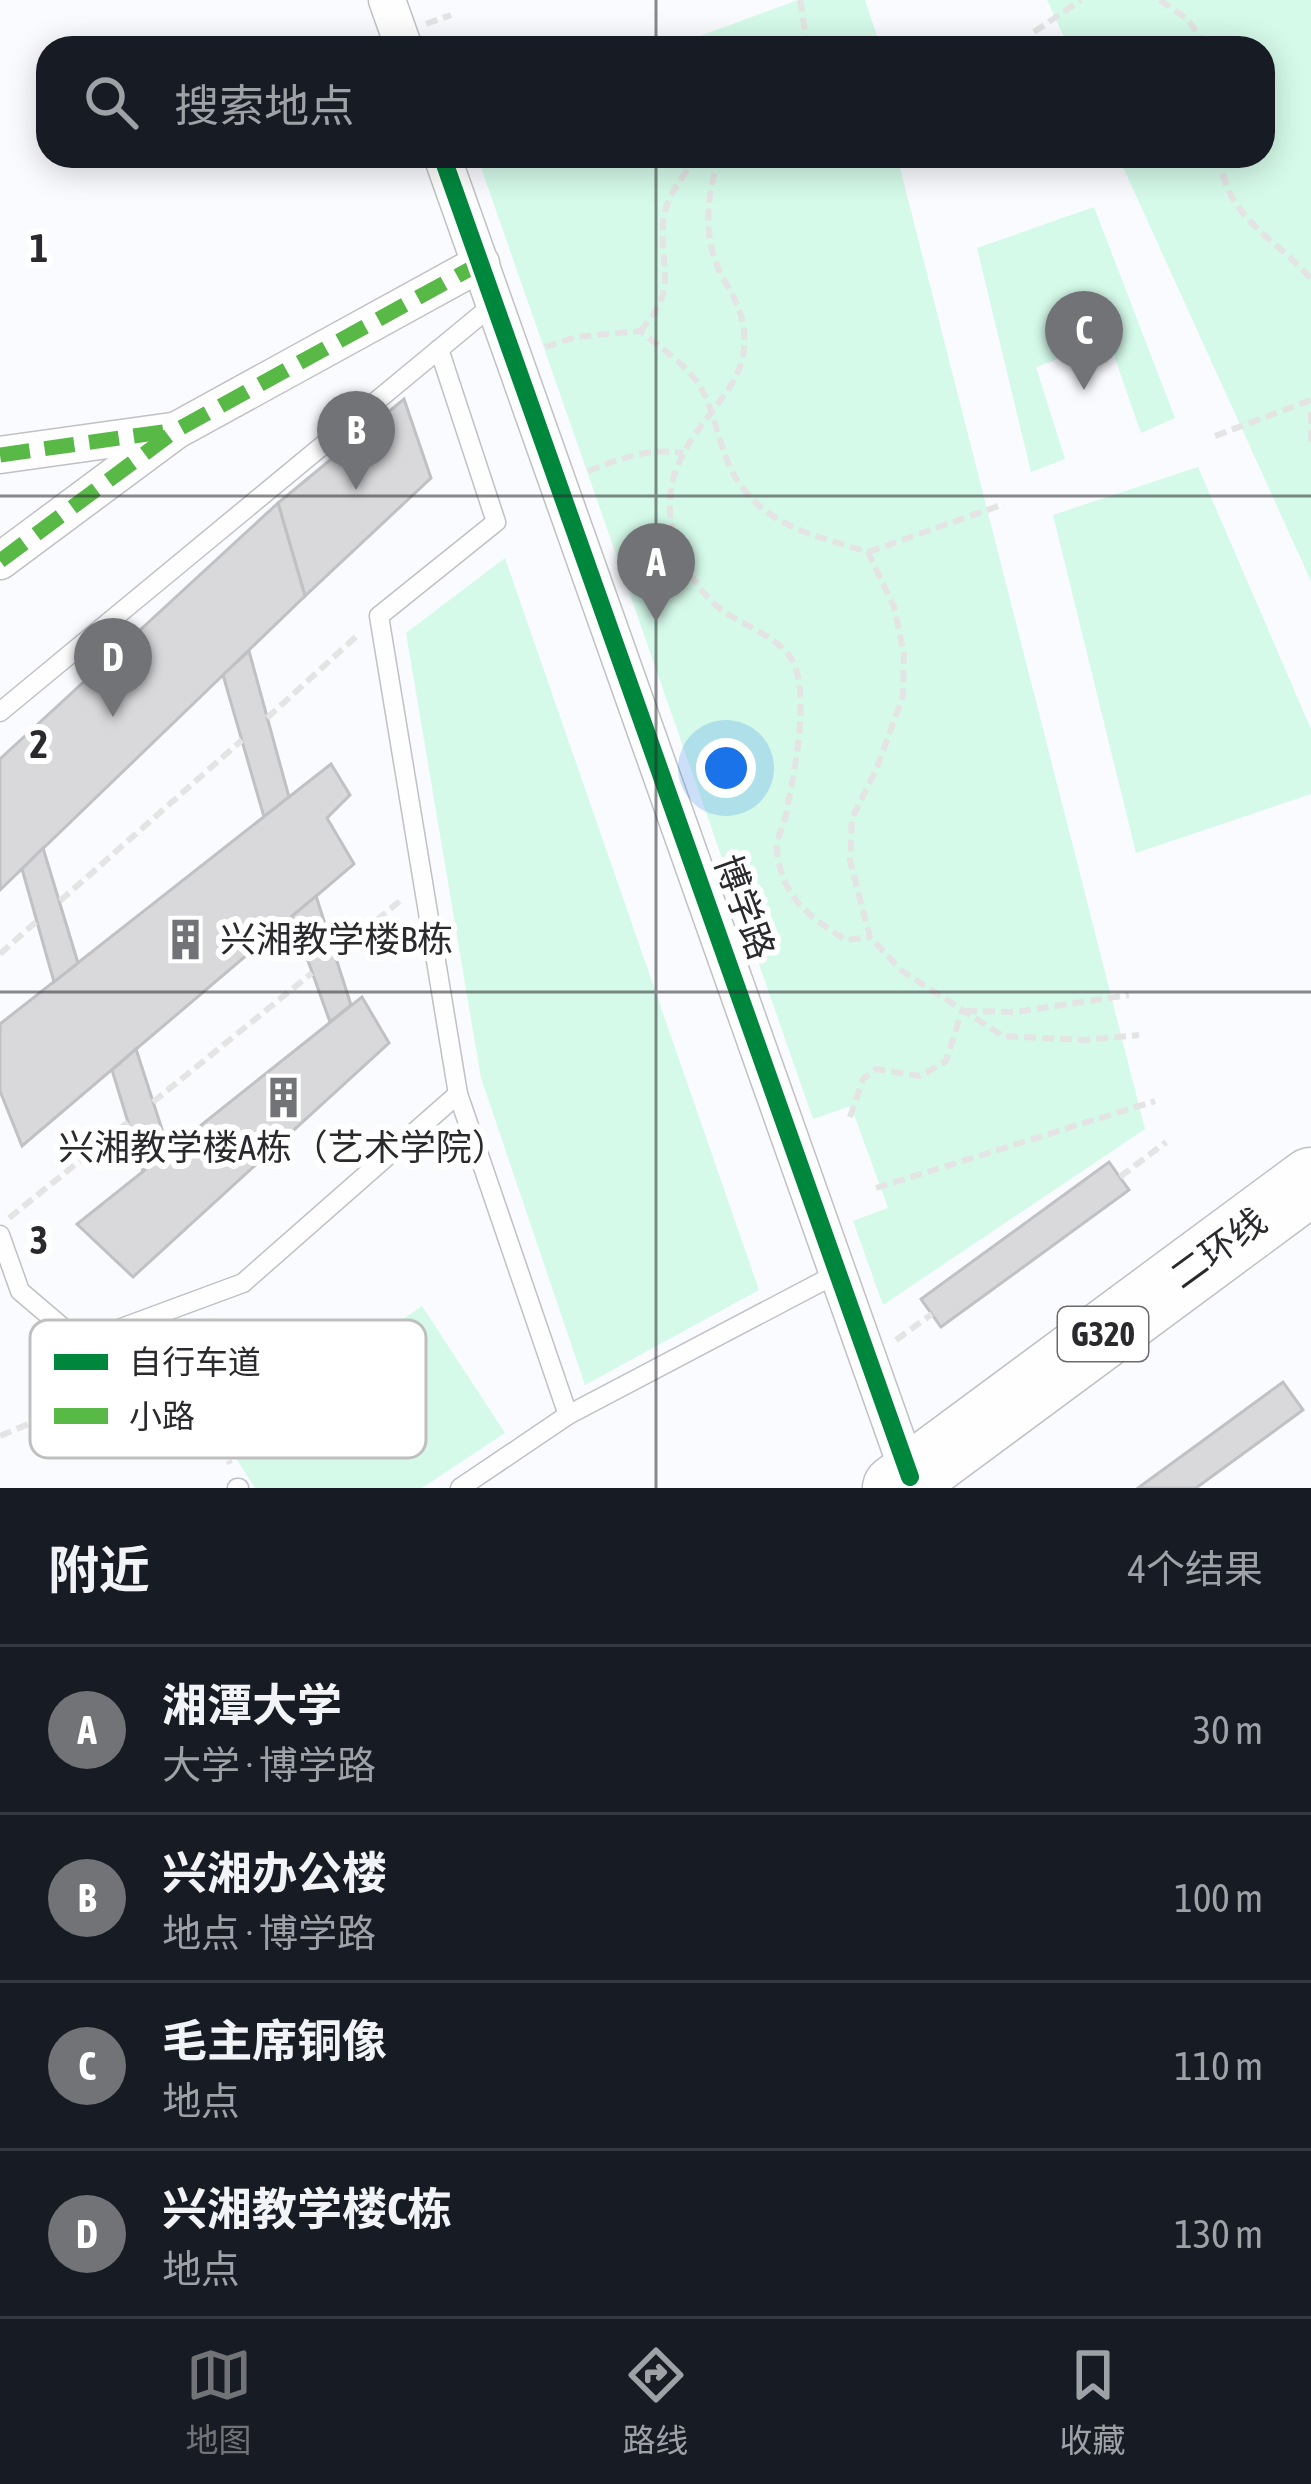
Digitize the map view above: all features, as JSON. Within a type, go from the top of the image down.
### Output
[{"type":"highway","name":"二环线","points":[[922,1484],[1311,1181]]},
{"type":"highway","name":"二环线","points":[[922,1484],[1311,1222]]},
{"type":"street","points":[[387,0],[400,36]]},
{"type":"street","name":"博学路","points":[[446,168],[840,1272],[922,1484]]},
{"type":"street","points":[[0,561],[175,430],[481,263]]},
{"type":"street","points":[[0,455],[175,430]]},
{"type":"lane","points":[[0,712],[495,303]]},
{"type":"lane","points":[[439,350],[496,522],[379,616],[458,1094],[568,1414]]},
{"type":"lane","points":[[143,1320],[243,1283],[458,1094]]},
{"type":"lane","points":[[0,1234],[20,1292],[54,1320]]},
{"type":"lane","points":[[460,1488],[568,1414],[840,1272]]},
{"type":"path","points":[[800,0],[806,36]]},
{"type":"path","points":[[1034,32],[1081,0]]},
{"type":"path","points":[[1160,0],[1187,19],[1200,36]]},
{"type":"path","points":[[540,348],[576,337],[640,331],[659,310],[666,282],[663,219],[689,168]]},
{"type":"path","points":[[716,168],[709,236],[718,268],[745,322],[744,355],[683,453],[671,488],[675,542],[700,587],[722,611],[775,643],[794,661],[802,690],[786,816],[776,846],[782,876],[796,902],[824,925],[846,940],[870,937]]},
{"type":"path","points":[[1223,168],[1228,194],[1252,227],[1311,279]]},
{"type":"path","points":[[640,331],[687,370],[703,392],[739,483],[767,511],[797,530],[868,552],[1004,505]]},
{"type":"path","points":[[1215,436],[1311,400]]},
{"type":"path","points":[[1311,412],[1311,442]]},
{"type":"path","points":[[559,481],[639,453],[663,449],[683,453]]},
{"type":"path","points":[[868,552],[894,607],[904,654],[903,696],[876,770],[852,818],[850,861],[870,937],[902,971],[1003,1036],[1084,1040],[1139,1034]]},
{"type":"path","points":[[267,718],[379,616]]},
{"type":"path","points":[[59,902],[242,740]]},
{"type":"path","points":[[335,955],[422,883]]},
{"type":"path","points":[[0,954],[37,921]]},
{"type":"path","points":[[153,1102],[313,973]]},
{"type":"path","points":[[962,1010],[1015,1012],[1129,995]]},
{"type":"path","points":[[850,1117],[863,1079],[875,1069],[920,1076],[946,1061],[962,1010]]},
{"type":"path","points":[[876,1188],[1155,1101]]},
{"type":"path","points":[[0,1225],[128,1122]]},
{"type":"path","points":[[1120,1177],[1166,1142]]},
{"type":"path","points":[[202,1298],[208,1320]]},
{"type":"path","points":[[889,1345],[932,1314]]},
{"type":"path","points":[[0,1436],[30,1423]]},
{"type":"path","points":[[228,1458],[239,1488]]},
{"type":"green space","points":[[798,0],[865,0],[877,36],[700,36]]},
{"type":"green space","points":[[1047,0],[1311,0],[1311,581],[1123,168],[1275,168],[1275,36],[1064,36]]},
{"type":"green space","points":[[481,168],[900,168],[1145,1129],[883,1305],[853,1221],[888,1208],[851,1106],[813,1119]]},
{"type":"green space","points":[[1094,207],[1175,418],[1141,433],[1109,341],[1036,367],[1065,459],[1031,472],[977,248]]},
{"type":"green space","points":[[1198,467],[1311,729],[1311,794],[1136,853],[1053,515]]},
{"type":"green space","points":[[505,558],[759,1290],[585,1385],[481,1078],[406,633]]},
{"type":"green space","points":[[422,1306],[505,1433],[422,1488],[255,1488],[236,1458],[426,1458],[426,1320],[402,1320]]},
{"type":"building","points":[[404,399],[431,478],[305,596],[278,503]]},
{"type":"building","points":[[278,503],[305,596],[0,890],[0,759]]},
{"type":"building","points":[[249,651],[289,797],[264,817],[223,675]]},
{"type":"building","name":"兴湘教学楼B栋","points":[[331,764],[350,795],[327,818],[354,864],[22,1146],[0,1091],[0,1024]]},
{"type":"building","points":[[43,848],[78,963],[54,982],[22,869]]},
{"type":"building","points":[[316,896],[351,1005],[330,1022],[292,916]]},
{"type":"building","name":"兴湘教学楼A栋（艺术学院）","points":[[362,997],[389,1043],[133,1277],[77,1224]]},
{"type":"building","points":[[136,1049],[169,1151],[143,1171],[112,1070]]},
{"type":"building","points":[[1109,1162],[1129,1190],[941,1327],[921,1299]]},
{"type":"building","points":[[1283,1382],[1303,1410],[1196,1488],[1138,1488]]},
{"type":"marked path","points":[[0,561],[175,431],[481,263]]},
{"type":"marked path","points":[[0,455],[169,431]]},
{"type":"cycle path","points":[[446,168],[910,1477]]},
{"type":"place","name":"毛主席铜像","points":[[1084,390]]},
{"type":"place","name":"兴湘办公楼","points":[[356,490]]},
{"type":"place","name":"湘潭大学","points":[[656,622]]},
{"type":"place","name":"兴湘教学楼C栋","points":[[113,717]]},
{"type":"place","name":"兴湘教学楼B栋","points":[[186,939]]},
{"type":"place","name":"兴湘教学楼A栋（艺术学院）","points":[[283,1097]]}]
